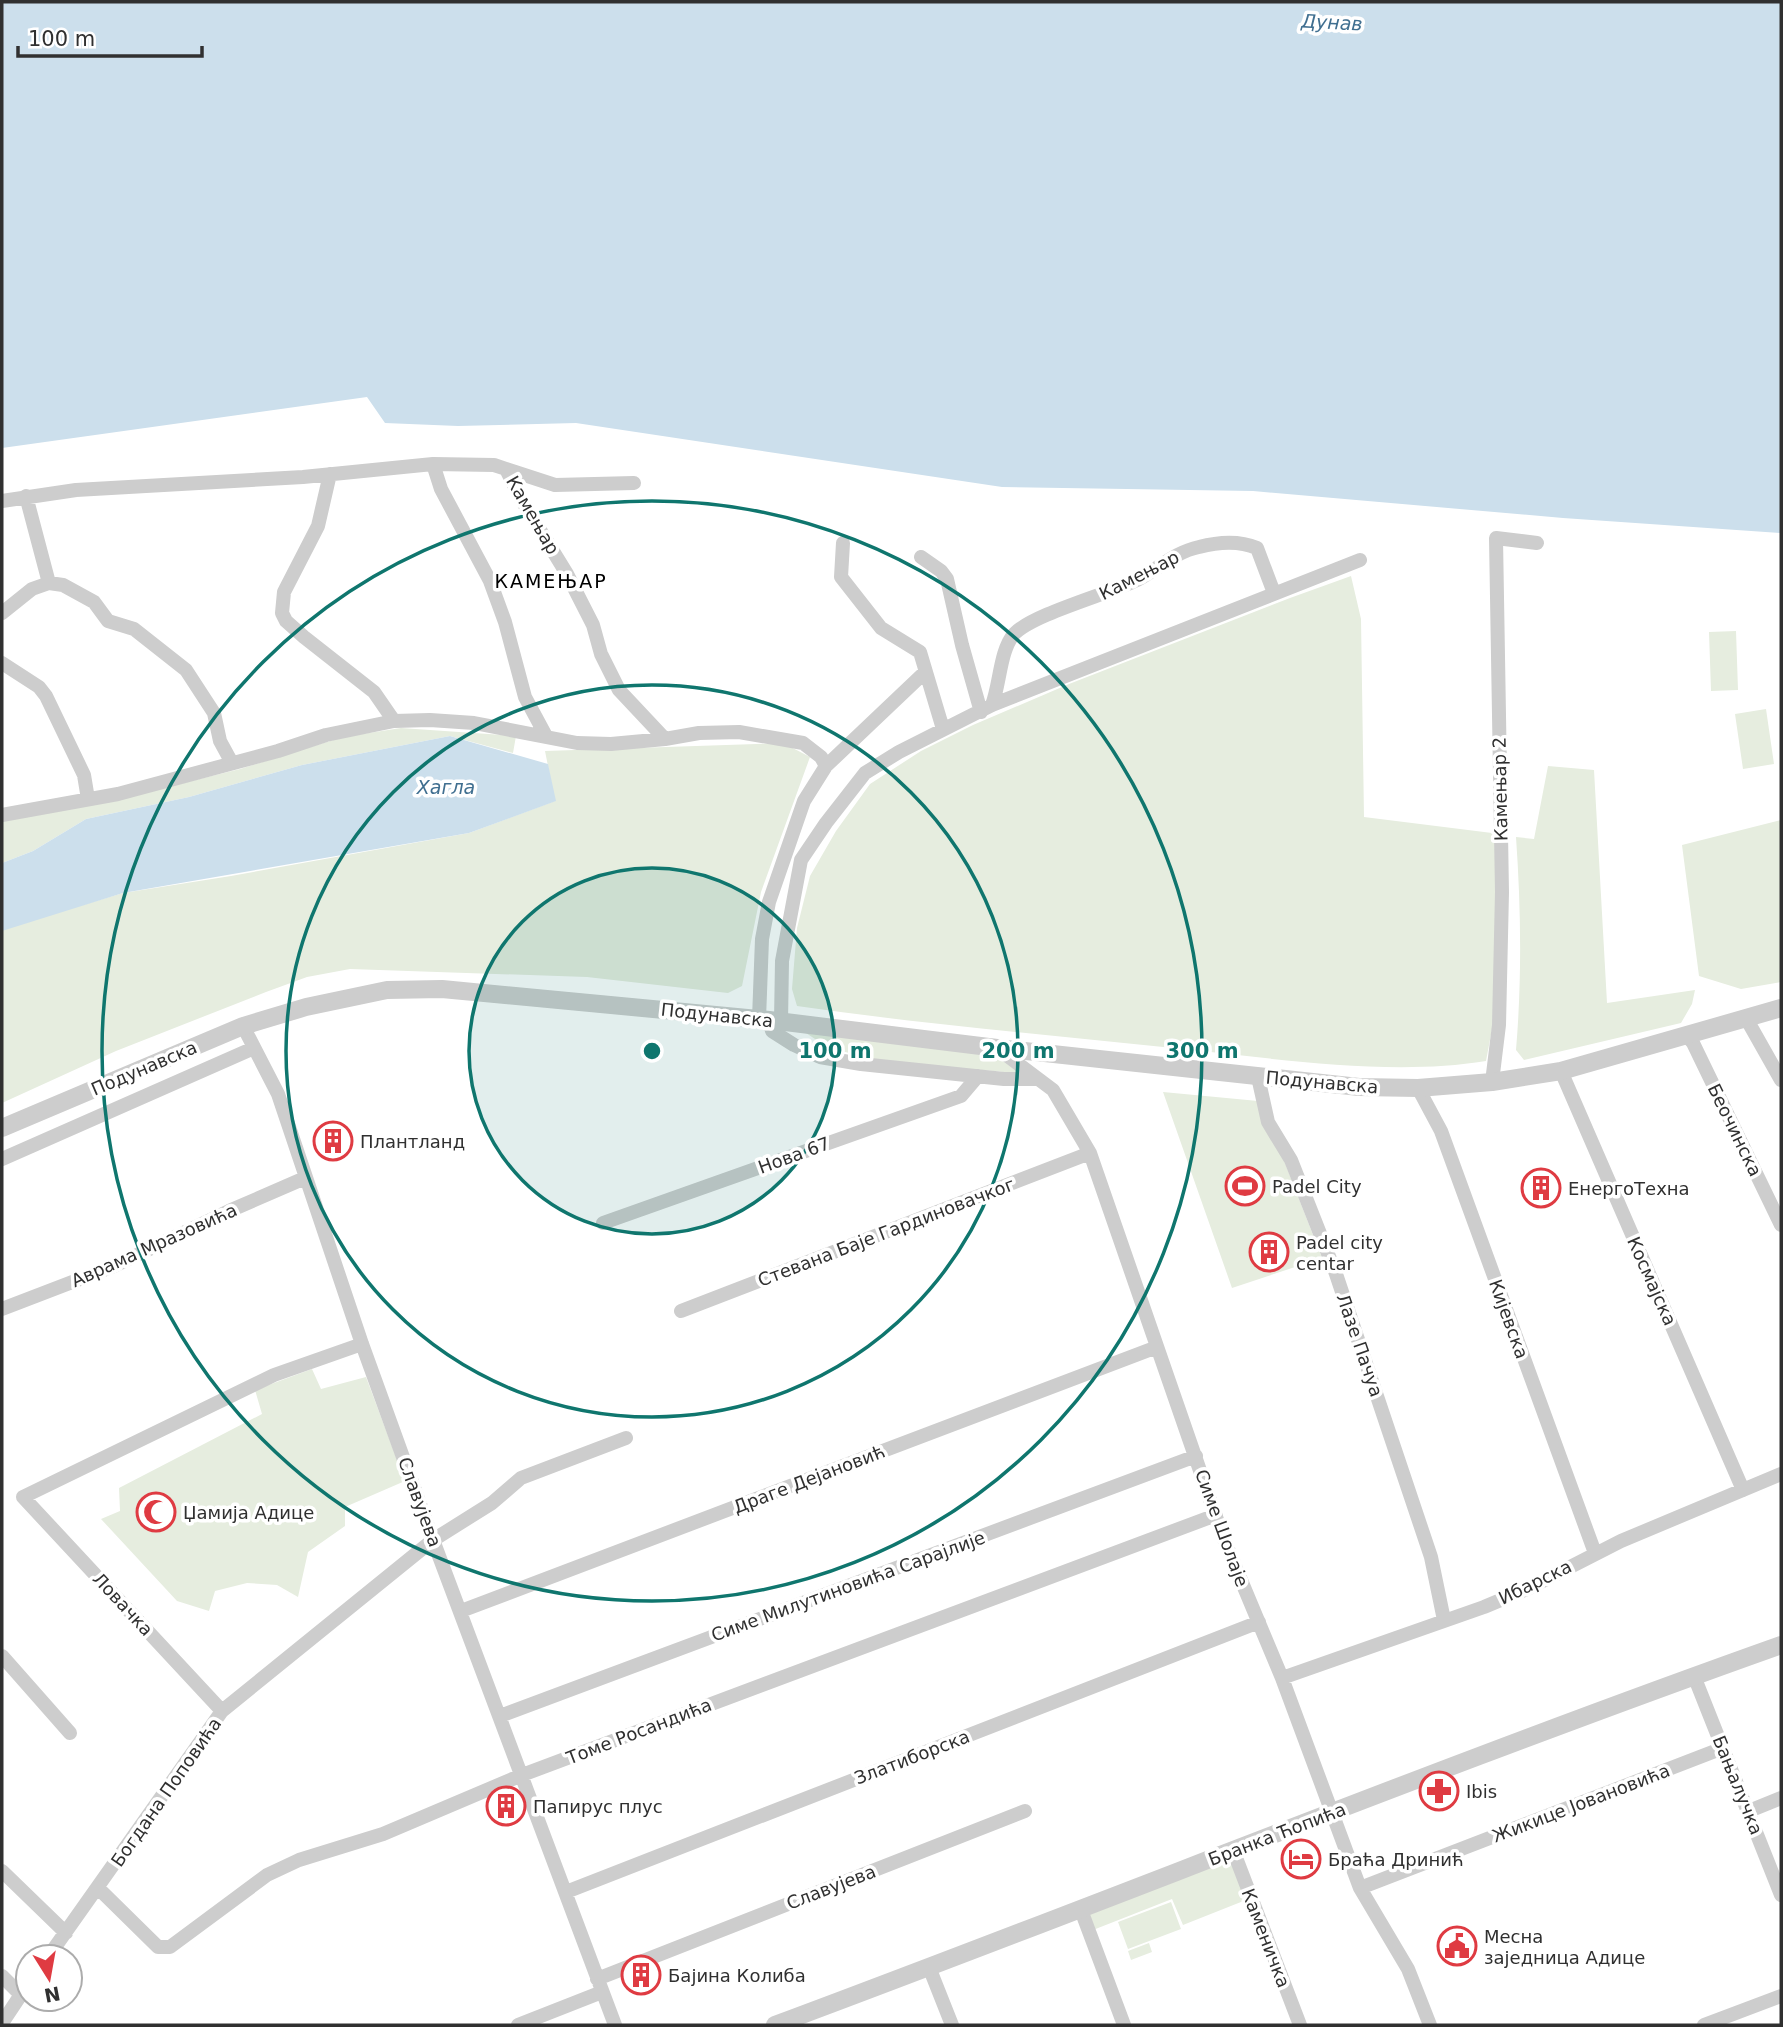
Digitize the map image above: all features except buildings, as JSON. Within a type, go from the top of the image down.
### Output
[{"type":"street","name":"Камењар","points":[[2,501],[76,489],[252,481],[433,464],[494,465],[555,485],[634,483]]},
{"type":"street","points":[[433,464],[441,489],[490,581],[505,622],[525,697],[546,736]]},
{"type":"street","name":"Камењар","points":[[506,469],[567,574],[593,625],[601,654],[619,691],[665,739]]},
{"type":"street","points":[[330,474],[318,526],[284,592],[282,613],[286,621],[304,637],[374,692],[394,721]]},
{"type":"street","points":[[26,496],[49,583]]},
{"type":"street","name":"Камењар 2","points":[[1492,1082],[1499,1025],[1502,892],[1496,538],[1537,542]]},
{"type":"street","name":"Камењар","points":[[987,708],[1001,677],[1005,647],[1024,625],[1139,579],[1173,556],[1196,547],[1229,542],[1257,548],[1274,593]]},
{"type":"street","points":[[843,543],[841,577],[875,622],[920,652],[924,673],[943,729]]},
{"type":"street","points":[[921,557],[942,571],[947,579],[962,645],[987,708]]},
{"type":"street","points":[[769,1020],[801,860],[865,773],[899,752],[987,708],[1360,560]]},
{"type":"street","points":[[2,612],[32,589],[49,583],[63,585],[94,602],[107,621],[134,629],[186,670],[214,713],[220,741],[232,763]]},
{"type":"street","points":[[2,663],[39,687],[46,696],[84,775],[88,799]]},
{"type":"street","points":[[924,673],[826,766],[804,801],[769,902],[762,939],[772,1031],[820,1057],[978,1076],[1038,1079]]},
{"type":"street","points":[[2,815],[117,794],[326,735],[394,721],[474,723],[577,743],[611,744],[699,733],[739,733],[803,743],[821,757],[826,766]]},
{"type":"street","name":"Подунавска","points":[[2,1128],[243,1026],[306,1007],[387,990],[442,989],[769,1020],[1258,1077],[1359,1087],[1418,1088],[1492,1082],[1561,1071],[1781,1008]]},
{"type":"street","points":[[1746,1018],[1781,1080]]},
{"type":"street","name":"Славујева","points":[[243,1026],[278,1094],[362,1344],[615,2025]]},
{"type":"street","name":"Беочинска","points":[[1686,1035],[1693,1043],[1781,1225]]},
{"type":"street","points":[[2,1159],[254,1048]]},
{"type":"street","name":"Симе Шолаје","points":[[997,1048],[1053,1090],[1090,1153],[1216,1515],[1334,1812],[1360,1888],[1408,1969],[1430,2025]]},
{"type":"street","name":"Космајска","points":[[1561,1071],[1743,1490]]},
{"type":"street","name":"Нова 67","points":[[603,1223],[961,1096],[978,1076]]},
{"type":"street","name":"Лазе Пачуа","points":[[1258,1077],[1268,1122],[1291,1160],[1336,1274],[1431,1557],[1444,1620]]},
{"type":"street","name":"Кијевска","points":[[1418,1088],[1441,1131],[1595,1553]]},
{"type":"street","name":"Стевана Баје Гардиновачког","points":[[681,1311],[1090,1153]]},
{"type":"street","name":"Аврама Мразовића","points":[[2,1309],[114,1266],[305,1178]]},
{"type":"street","name":"Ловачка","points":[[222,1711],[23,1497],[274,1374],[362,1344]]},
{"type":"street","name":"Драге Дејановић","points":[[461,1611],[1157,1347]]},
{"type":"street","name":"Богдана Поповића","points":[[58,1943],[222,1711],[433,1540],[492,1503],[521,1478],[626,1438]]},
{"type":"street","name":"Симе Милутиновића Сарајлије","points":[[500,1716],[1196,1456]]},
{"type":"street","name":"Ибарска","points":[[1282,1678],[1484,1607],[1527,1589],[1595,1553],[1781,1474]]},
{"type":"street","name":"Томе Росандића","points":[[98,1888],[158,1947],[170,1947],[267,1875],[299,1860],[383,1834],[522,1775],[1216,1515]]},
{"type":"street","name":"Златиборска","points":[[566,1892],[1259,1622]]},
{"type":"street","name":"Бранка Ћопића","points":[[775,2025],[1781,1645]]},
{"type":"street","points":[[2,1656],[70,1733]]},
{"type":"street","name":"Бањалучка","points":[[1694,1676],[1781,1895]]},
{"type":"street","name":"Жикице Јовановића","points":[[1360,1888],[1723,1748]]},
{"type":"street","points":[[1749,1811],[1781,1798]]},
{"type":"street","name":"Славујева","points":[[600,1985],[1025,1811]]},
{"type":"street","name":"Каменичка","points":[[1233,1850],[1300,2025]]},
{"type":"street","points":[[2,1871],[66,1933]]},
{"type":"street","points":[[1081,1910],[1124,2025]]},
{"type":"street","points":[[929,1968],[952,2025]]},
{"type":"street","points":[[518,2025],[600,1985]]},
{"type":"street","points":[[1704,2025],[1781,1996]]},
{"type":"street","points":[[2,2022],[14,2004]]},
{"type":"shaded area","points":[[1351,576],[1361,619],[1364,817],[1500,834],[1496,1008],[1486,1061],[1370,1067],[1290,1061],[938,1024],[797,1006],[792,989],[797,928],[810,876],[836,831],[870,784],[921,751],[973,725],[1069,684]]},
{"type":"shaded area","points":[[1736,631],[1738,690],[1711,691],[1709,632]]},
{"type":"shaded area","points":[[1766,709],[1774,764],[1743,769],[1735,714]]},
{"type":"shaded area","points":[[401,728],[516,736],[513,753],[450,736],[302,765],[189,797],[86,819],[33,851],[2,863],[2,820],[123,798],[240,769],[343,737]]},
{"type":"shaded area","points":[[783,743],[810,757],[761,892],[742,986],[728,993],[587,977],[350,969],[307,977],[266,992],[116,1051],[2,1103],[2,929],[123,893],[469,833],[555,801],[545,751]]},
{"type":"shaded area","points":[[1548,766],[1594,770],[1607,1003],[1695,990],[1692,1004],[1681,1023],[1524,1060],[1516,1050],[1520,944],[1516,837],[1534,839]]},
{"type":"shaded area","points":[[1781,820],[1781,982],[1741,989],[1699,976],[1682,845]]},
{"type":"shaded area","points":[[799,1029],[1003,1056],[1028,1075],[869,1058],[822,1043]]},
{"type":"shaded area","name":"Padel City","points":[[1163,1092],[1258,1101],[1322,1258],[1232,1288]]},
{"type":"shaded area","points":[[312,1369],[321,1389],[366,1377],[405,1481],[345,1507],[345,1526],[308,1552],[298,1597],[277,1585],[247,1583],[215,1591],[209,1611],[177,1601],[101,1519],[120,1511],[119,1488],[262,1414],[255,1390]]},
{"type":"shaded area","points":[[1229,1857],[1246,1900],[1183,1925],[1172,1899],[1093,1930],[1086,1914]]},
{"type":"shaded area","points":[[1171,1902],[1181,1929],[1128,1949],[1118,1922]]},
{"type":"shaded area","points":[[1149,1943],[1152,1952],[1131,1960],[1128,1951]]},
{"type":"water","name":"Дунав","points":[[2,2],[1781,2],[1781,533],[1563,518],[1253,491],[1002,487],[576,423],[458,426],[385,423],[367,397],[2,448]]},
{"type":"water","name":"Хагла","points":[[450,736],[548,764],[556,801],[469,833],[123,893],[2,931],[2,863],[33,851],[86,819],[189,797],[302,765]]},
{"type":"place","name":"Плантланд","points":[[333,1141]]},
{"type":"place","name":"Padel City","points":[[1245,1186]]},
{"type":"place","name":"ЕнергоТехна","points":[[1541,1188]]},
{"type":"place","name":"Padel city centar","points":[[1269,1252]]},
{"type":"place","name":"Џамија Адице","points":[[156,1512]]},
{"type":"place","name":"Ibis","points":[[1439,1791]]},
{"type":"place","name":"Папирус плус","points":[[506,1806]]},
{"type":"place","name":"Браћа Дринић","points":[[1301,1859]]},
{"type":"place","name":"Месна заједница Адице","points":[[1457,1946]]},
{"type":"place","name":"Бајина Колиба","points":[[641,1975]]},
{"type":"district","name":"КАМЕЊАР","points":[[551,581]]}]
